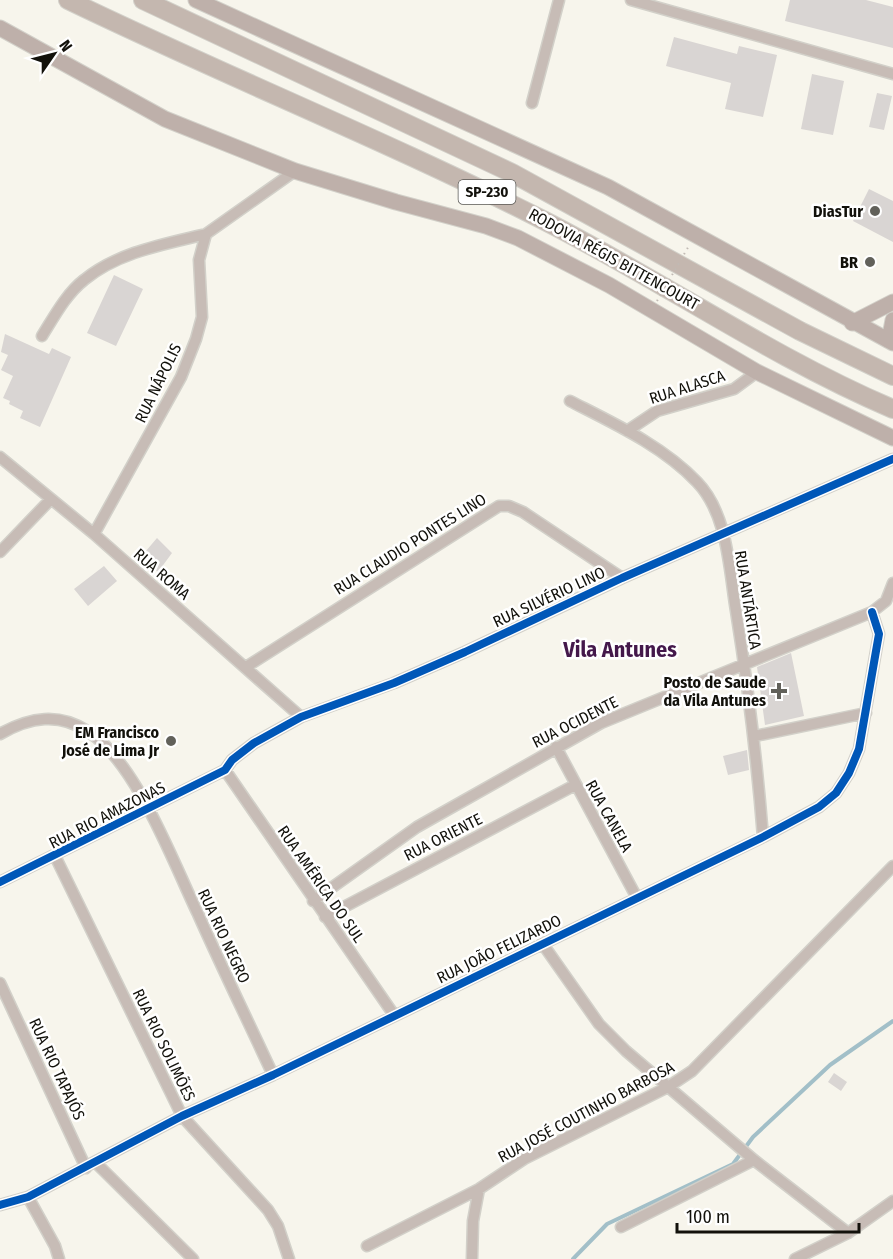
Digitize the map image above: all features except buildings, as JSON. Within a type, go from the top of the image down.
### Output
[{"type":"highway","name":"RODOVIA RÉGIS BITTENCOURT","points":[[68,0],[174,51],[299,103],[477,187],[622,262],[821,375],[893,409]]},
{"type":"highway","name":"RODOVIA RÉGIS BITTENCOURT","points":[[143,0],[512,173],[612,225],[800,331],[893,376]]},
{"type":"street","points":[[196,0],[608,187],[852,323],[891,342],[893,320]]},
{"type":"street","points":[[532,103],[559,0]]},
{"type":"street","points":[[631,0],[893,74]]},
{"type":"street","points":[[2,32],[165,120],[295,171],[396,202],[486,226],[519,238],[609,285],[757,372],[893,438]]},
{"type":"street","points":[[42,336],[67,298],[84,280],[135,252],[206,234],[295,171]]},
{"type":"street","name":"RUA NÁPOLIS","points":[[94,534],[181,376],[196,339],[202,317],[199,260],[206,234]]},
{"type":"street","points":[[852,323],[893,302]]},
{"type":"street","name":"RUA ALASCA","points":[[627,431],[657,411],[734,388],[757,372]]},
{"type":"street","name":"RUA ANTÁRTICA","points":[[570,401],[627,431],[698,482],[711,501],[723,533],[744,664],[755,736],[763,837]]},
{"type":"street","name":"RUA ROMA","points":[[0,457],[94,534],[302,717]]},
{"type":"street","name":"RUA SILVÉRIO LINO","points":[[225,770],[232,760],[254,743],[302,717],[394,683],[455,657],[622,578],[893,459]]},
{"type":"street","points":[[0,552],[51,499]]},
{"type":"street","name":"RUA CLAUDIO PONTES LINO","points":[[246,666],[498,506],[509,506],[523,512],[622,578]]},
{"type":"street","points":[[872,612],[886,601],[893,583]]},
{"type":"street","name":"RUA OCIDENTE","points":[[313,901],[417,827],[601,723],[872,612]]},
{"type":"street","name":"RUA JOÃO FELIZARDO","points":[[0,1205],[28,1197],[91,1166],[182,1116],[273,1075],[763,837],[819,807],[836,793],[849,773],[859,748],[879,634],[872,612]]},
{"type":"street","points":[[755,736],[866,713]]},
{"type":"street","name":"RUA RIO NEGRO","points":[[0,734],[42,717],[64,719],[89,732],[109,749],[150,809],[273,1075]]},
{"type":"street","name":"RUA CANELA","points":[[556,747],[637,898]]},
{"type":"street","name":"RUA RIO AMAZONAS","points":[[0,882],[225,770]]},
{"type":"street","name":"RUA AMÉRICA DO SUL","points":[[225,770],[313,901],[394,1015]]},
{"type":"street","name":"RUA ORIENTE","points":[[325,917],[575,785]]},
{"type":"street","name":"RUA RIO SOLIMÕES","points":[[55,856],[182,1116],[268,1210],[278,1226],[290,1259]]},
{"type":"street","name":"RUA JOSÉ COUTINHO BARBOSA","points":[[367,1246],[479,1189],[524,1159],[563,1137],[668,1087],[692,1071],[725,1040],[893,866]]},
{"type":"street","points":[[542,943],[599,1024],[668,1087],[751,1157],[848,1233]]},
{"type":"street","name":"RUA RIO TAPAJÓS","points":[[0,983],[91,1166]]},
{"type":"street","points":[[621,1227],[751,1157]]},
{"type":"street","points":[[91,1166],[193,1259]]},
{"type":"street","points":[[472,1259],[473,1221],[479,1189]]},
{"type":"street","points":[[28,1197],[55,1246],[59,1259]]},
{"type":"street","points":[[795,1259],[848,1233],[893,1201]]},
{"type":"path","points":[[657,301],[690,244]]},
{"type":"waterway","points":[[573,1259],[607,1224],[733,1164],[753,1137],[830,1065],[893,1021]]},
{"type":"cycle path","points":[[0,882],[225,770],[232,760],[254,743],[301,717],[394,683],[622,578],[893,459]]},
{"type":"cycle path","points":[[0,1205],[28,1197],[182,1116],[273,1075],[763,837],[819,807],[836,793],[849,773],[859,749],[879,634],[872,612]]},
{"type":"place","name":"DiasTur","points":[[875,211]]},
{"type":"place","name":"BR","points":[[870,262]]},
{"type":"place","name":"Posto de Saude da Vila Antunes","points":[[779,691]]},
{"type":"place","name":"EM Francisco José de Lima Jr","points":[[171,741]]},
{"type":"district","name":"Vila Antunes","points":[[620,649]]}]
